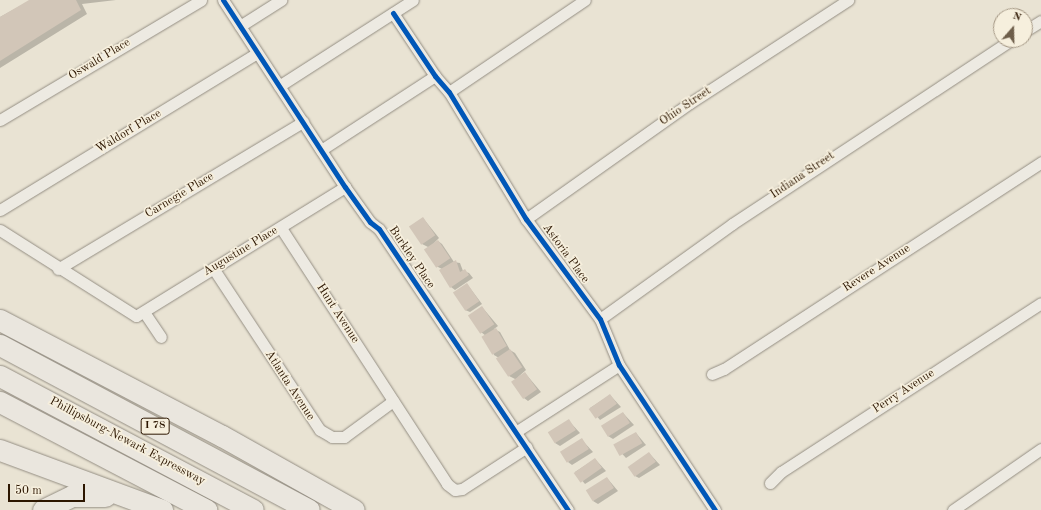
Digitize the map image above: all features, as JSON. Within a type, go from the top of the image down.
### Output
[{"type":"highway","points":[[0,310],[69,355]]},
{"type":"highway","name":"I 78","points":[[0,320],[222,436],[354,510]]},
{"type":"highway","name":"I 78","points":[[0,345],[309,510]]},
{"type":"highway","name":"Phillipsburg-Newark Expressway","points":[[0,376],[253,510]]},
{"type":"highway","name":"Phillipsburg-Newark Expressway","points":[[0,402],[207,510]]},
{"type":"highway","points":[[0,450],[67,477],[141,501],[162,510]]},
{"type":"highway","points":[[44,510],[59,500],[78,495],[141,501]]},
{"type":"street","name":"Oswald Place","points":[[0,120],[201,0]]},
{"type":"street","name":"Burkley Place","points":[[223,0],[345,187],[370,222],[380,229],[568,510]]},
{"type":"street","points":[[240,26],[281,0]]},
{"type":"street","points":[[279,86],[413,0]]},
{"type":"street","points":[[449,92],[585,0]]},
{"type":"street","name":"Ohio Street","points":[[526,219],[690,103],[848,0]]},
{"type":"street","name":"Astoria Place","points":[[393,13],[435,76],[449,92],[526,219],[600,319],[619,365],[715,510]]},
{"type":"street","name":"Indiana Street","points":[[600,319],[732,224],[1000,48]]},
{"type":"street","name":"Waldorf Place","points":[[0,210],[257,53]]},
{"type":"street","points":[[321,150],[435,76]]},
{"type":"street","name":"Carnegie Place","points":[[58,269],[303,122]]},
{"type":"street","name":"Revere Avenue","points":[[712,374],[724,369],[1041,162]]},
{"type":"street","name":"Augustine Place","points":[[140,314],[345,187]]},
{"type":"street","name":"Hunt Avenue","points":[[281,228],[447,484],[455,490],[462,489],[527,447]]},
{"type":"street","points":[[0,230],[58,269],[140,314],[161,337]]},
{"type":"street","name":"Atlanta Avenue","points":[[213,268],[320,430],[332,437],[344,437],[393,401]]},
{"type":"street","name":"Perry Avenue","points":[[770,483],[782,472],[1041,303]]},
{"type":"street","points":[[516,431],[619,365]]},
{"type":"street","points":[[953,510],[1041,449]]},
{"type":"building","points":[[29,0],[76,0],[81,10],[0,61],[0,17]]},
{"type":"building","points":[[423,217],[435,235],[421,245],[409,227]]},
{"type":"building","points":[[438,240],[450,258],[436,268],[424,250]]},
{"type":"building","points":[[456,260],[460,272],[465,269],[469,275],[450,288],[439,270]]},
{"type":"building","points":[[467,283],[479,301],[465,311],[453,293]]},
{"type":"building","points":[[482,306],[494,324],[480,334],[468,316]]},
{"type":"building","points":[[496,328],[507,346],[492,355],[481,337]]},
{"type":"building","points":[[510,349],[522,367],[508,377],[496,359]]},
{"type":"building","points":[[525,372],[537,389],[523,399],[511,382]]},
{"type":"building","points":[[610,394],[617,404],[596,419],[589,409]]},
{"type":"building","points":[[623,412],[630,423],[608,437],[601,426]]},
{"type":"building","points":[[569,419],[576,430],[555,443],[548,432]]},
{"type":"building","points":[[636,432],[642,443],[620,456],[613,445]]},
{"type":"building","points":[[582,438],[589,449],[567,463],[560,452]]},
{"type":"building","points":[[649,452],[656,462],[635,477],[628,467]]},
{"type":"building","points":[[595,458],[602,468],[581,483],[574,473]]},
{"type":"building","points":[[607,477],[614,488],[593,501],[586,490]]},
{"type":"cycle path","points":[[223,0],[345,187],[370,222],[379,229],[568,510]]},
{"type":"cycle path","points":[[393,13],[435,76],[449,92],[526,219],[600,319],[619,365],[715,510]]}]
